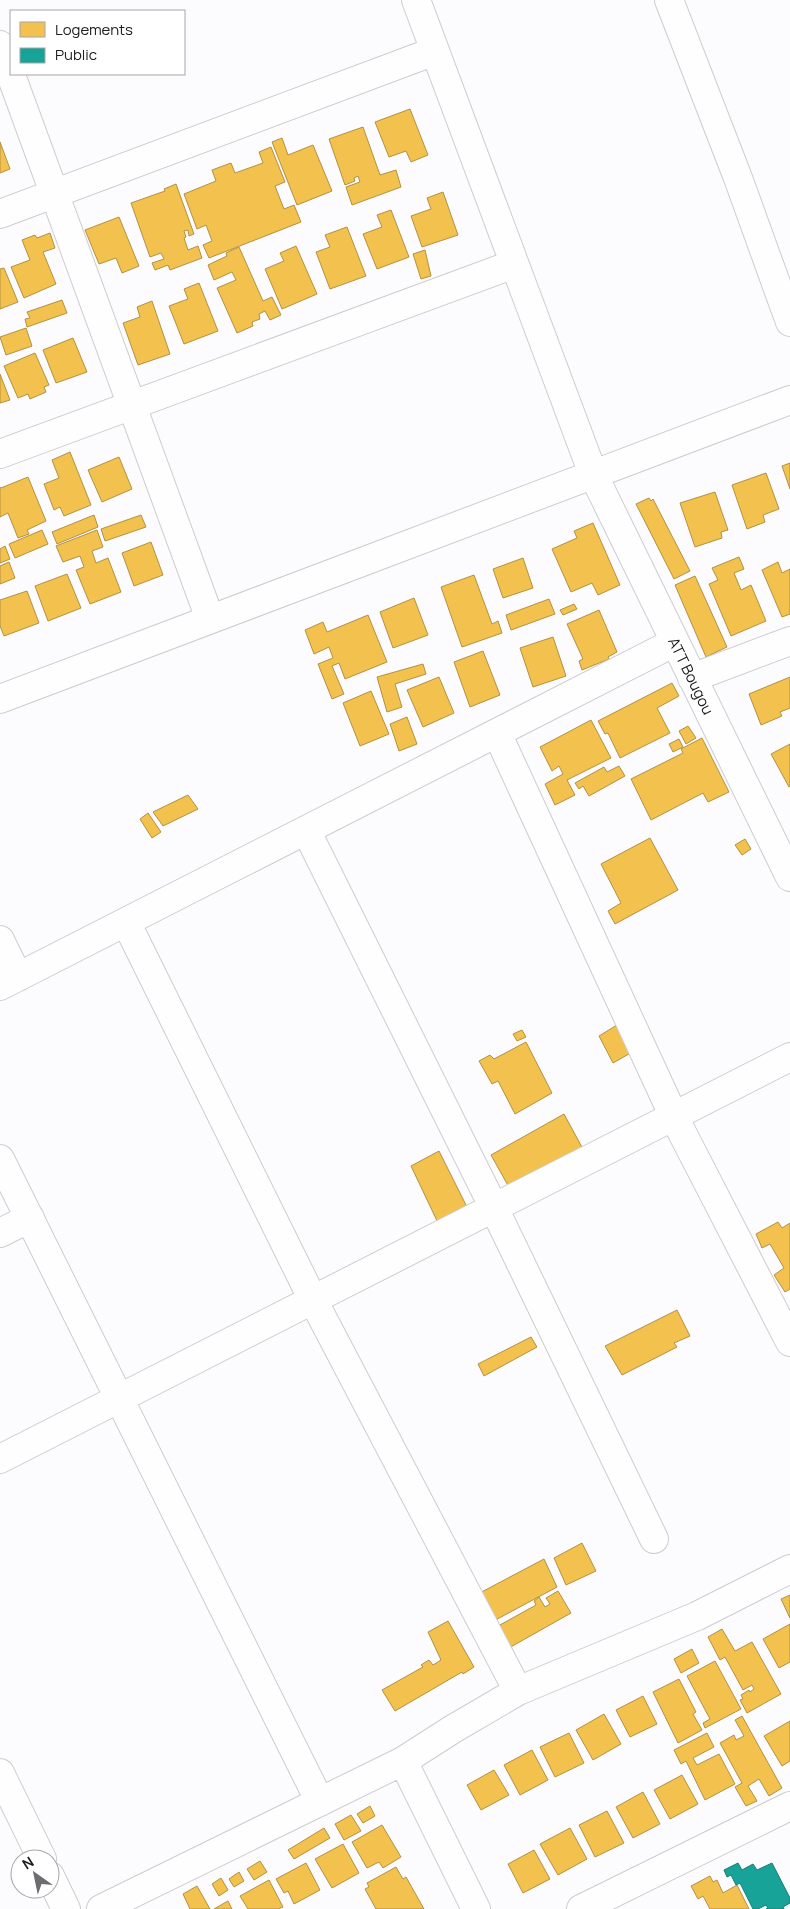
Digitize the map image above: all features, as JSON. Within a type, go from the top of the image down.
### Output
[{"type":"street","name":"ATT Bougou","points":[[416,0],[592,474],[790,877]]},
{"type":"street","points":[[669,0],[738,178],[790,322]]},
{"type":"street","points":[[0,45],[10,73]]},
{"type":"street","points":[[0,214],[435,51]]},
{"type":"street","points":[[11,75],[210,619]]},
{"type":"street","points":[[0,454],[514,264]]},
{"type":"street","points":[[0,699],[790,400]]},
{"type":"street","points":[[692,678],[790,641]]},
{"type":"street","points":[[0,940],[9,982],[675,642]]},
{"type":"street","points":[[497,733],[674,1117],[790,1342]]},
{"type":"street","points":[[306,830],[494,1208],[654,1539]]},
{"type":"street","points":[[126,922],[313,1300],[518,1691]]},
{"type":"street","points":[[0,1459],[790,1057]]},
{"type":"street","points":[[0,1159],[320,1802]]},
{"type":"street","points":[[0,1233],[30,1218]]},
{"type":"street","points":[[101,1909],[403,1761],[452,1729],[518,1691],[697,1616],[790,1569]]},
{"type":"street","points":[[403,1761],[476,1909]]},
{"type":"street","points":[[0,1774],[37,1849]]},
{"type":"street","points":[[581,1909],[788,1813]]},
{"type":"street","points":[[60,1897],[66,1909]]},
{"type":"building: Logements","points":[[410,109],[428,155],[411,162],[406,151],[389,157],[375,122]]},
{"type":"building: Logements","points":[[363,127],[380,175],[396,170],[401,187],[352,205],[346,187],[360,182],[358,176],[354,178],[355,181],[345,185],[329,139]]},
{"type":"building: Logements","points":[[282,138],[288,155],[313,145],[332,191],[297,205],[272,142]]},
{"type":"building: Logements","points":[[0,142],[10,169],[0,173]]},
{"type":"building: Logements","points":[[271,147],[285,182],[275,186],[284,209],[294,205],[301,222],[209,258],[203,245],[212,241],[206,225],[197,229],[184,194],[216,181],[212,170],[231,163],[235,173],[263,163],[259,152]]},
{"type":"building: Logements","points":[[176,184],[194,234],[189,236],[188,230],[184,231],[188,250],[198,246],[202,258],[170,270],[168,265],[155,270],[152,263],[164,259],[161,253],[150,257],[131,203],[165,191],[164,189]]},
{"type":"building: Logements","points":[[443,192],[458,235],[422,247],[411,216],[431,209],[427,198]]},
{"type":"building: Logements","points":[[391,210],[409,257],[377,269],[363,234],[382,227],[377,215]]},
{"type":"building: Logements","points":[[119,217],[139,266],[122,273],[116,258],[99,264],[85,230]]},
{"type":"building: Logements","points":[[347,227],[366,276],[330,289],[316,252],[330,247],[325,235]]},
{"type":"building: Logements","points":[[50,233],[55,248],[43,252],[56,284],[24,298],[11,267],[30,260],[22,240],[35,235],[37,238]]},
{"type":"building: Logements","points":[[296,246],[317,294],[282,309],[265,269],[284,261],[280,253]]},
{"type":"building: Logements","points":[[239,247],[263,301],[272,297],[281,315],[270,320],[265,311],[259,314],[260,319],[252,322],[253,326],[237,333],[217,288],[236,280],[232,272],[214,280],[208,265],[227,256],[226,253]]},
{"type":"building: Logements","points":[[425,250],[431,276],[421,279],[413,254]]},
{"type":"building: Logements","points":[[4,268],[18,302],[0,309],[0,269]]},
{"type":"building: Logements","points":[[199,283],[218,331],[184,344],[169,306],[188,299],[184,289]]},
{"type":"building: Logements","points":[[62,300],[67,313],[27,327],[25,319],[30,318],[27,312]]},
{"type":"building: Logements","points":[[152,301],[170,354],[138,365],[123,323],[140,317],[137,307]]},
{"type":"building: Logements","points":[[26,328],[32,346],[6,355],[0,337]]},
{"type":"building: Logements","points":[[73,338],[87,372],[56,383],[43,350]]},
{"type":"building: Logements","points":[[35,353],[49,385],[44,387],[46,392],[30,399],[28,394],[18,398],[4,366]]},
{"type":"building: Logements","points":[[0,374],[10,400],[0,403]]},
{"type":"building: Logements","points":[[70,452],[91,505],[64,516],[60,507],[54,510],[44,484],[59,478],[52,460]]},
{"type":"building: Logements","points":[[119,457],[132,489],[102,502],[88,470]]},
{"type":"building: Logements","points":[[790,463],[790,489],[782,466]]},
{"type":"building: Logements","points":[[766,473],[779,509],[763,515],[765,522],[747,529],[732,485]]},
{"type":"building: Logements","points":[[28,477],[46,521],[27,530],[29,534],[18,538],[8,513],[0,517],[0,487]]},
{"type":"building: Logements","points":[[715,492],[728,530],[721,532],[722,538],[695,547],[680,503]]},
{"type":"building: Logements","points":[[649,498],[651,501],[653,499],[690,571],[674,579],[636,504]]},
{"type":"building: Logements","points":[[94,515],[98,527],[57,544],[52,532]]},
{"type":"building: Logements","points":[[141,515],[146,527],[105,541],[101,529]]},
{"type":"building: Logements","points":[[593,523],[620,585],[598,595],[592,583],[571,592],[552,549],[577,538],[574,531]]},
{"type":"building: Logements","points":[[42,530],[48,544],[15,558],[9,544]]},
{"type":"building: Logements","points":[[97,530],[103,547],[92,551],[96,563],[108,558],[121,592],[90,604],[76,570],[84,567],[80,556],[63,562],[56,546]]},
{"type":"building: Logements","points":[[151,542],[163,575],[134,586],[122,553]]},
{"type":"building: Logements","points":[[5,546],[10,559],[0,563],[0,549]]},
{"type":"building: Logements","points":[[739,557],[744,569],[734,573],[741,590],[751,585],[766,621],[731,636],[709,584],[718,580],[712,568]]},
{"type":"building: Logements","points":[[523,558],[533,588],[503,598],[493,569]]},
{"type":"building: Logements","points":[[9,562],[15,578],[0,584],[0,566]]},
{"type":"building: Logements","points":[[778,562],[782,573],[790,569],[790,614],[782,617],[762,570]]},
{"type":"building: Logements","points":[[67,574],[81,608],[48,621],[35,586]]},
{"type":"building: Logements","points":[[474,575],[492,624],[498,621],[502,633],[462,647],[441,587]]},
{"type":"building: Logements","points":[[695,576],[727,647],[706,657],[675,585]]},
{"type":"building: Logements","points":[[27,591],[39,623],[4,636],[0,626],[0,600]]},
{"type":"building: Logements","points":[[414,598],[428,635],[393,648],[380,612]]},
{"type":"building: Logements","points":[[549,599],[555,614],[511,630],[506,615]]},
{"type":"building: Logements","points":[[574,604],[577,609],[563,615],[560,610]]},
{"type":"building: Logements","points":[[599,610],[617,652],[608,657],[609,659],[582,670],[579,661],[583,659],[567,624]]},
{"type":"building: Logements","points":[[368,615],[387,662],[345,679],[339,663],[332,666],[344,694],[332,699],[318,664],[333,658],[329,647],[314,654],[305,630],[323,622],[327,632]]},
{"type":"building: Logements","points":[[553,637],[566,676],[533,687],[520,648]]},
{"type":"building: Logements","points":[[483,651],[500,695],[470,707],[454,662]]},
{"type":"building: Logements","points":[[423,664],[426,674],[395,684],[402,707],[387,712],[377,677]]},
{"type":"building: Logements","points":[[439,677],[454,713],[423,727],[407,690]]},
{"type":"building: Logements","points":[[790,677],[790,708],[780,712],[782,716],[761,725],[749,694]]},
{"type":"building: Logements","points":[[672,683],[679,696],[657,708],[670,733],[620,758],[608,733],[605,734],[598,721]]},
{"type":"building: Logements","points":[[371,691],[389,734],[360,746],[343,703]]},
{"type":"building: Logements","points":[[407,717],[417,744],[399,751],[390,724]]},
{"type":"building: Logements","points":[[591,720],[611,758],[567,780],[575,795],[555,805],[545,784],[563,774],[559,766],[552,771],[540,747]]},
{"type":"building: Logements","points":[[688,726],[696,738],[686,744],[679,731]]},
{"type":"building: Logements","points":[[702,738],[729,792],[708,802],[703,793],[651,820],[631,779],[683,753],[681,749]]},
{"type":"building: Logements","points":[[679,739],[683,747],[673,752],[669,744]]},
{"type":"building: Logements","points":[[790,744],[790,786],[789,787],[771,754]]},
{"type":"building: Logements","points":[[619,766],[625,776],[589,796],[583,786],[579,789],[575,783],[604,767],[607,772]]},
{"type":"building: Logements","points":[[188,795],[198,809],[163,826],[153,812]]},
{"type":"building: Logements","points":[[148,813],[161,832],[152,838],[140,819]]},
{"type":"building: Logements","points":[[650,838],[678,890],[615,924],[608,911],[621,903],[601,864]]},
{"type":"building: Logements","points":[[745,839],[751,849],[742,855],[735,845]]},
{"type":"building: Logements","points":[[617,1025],[634,1051],[613,1063],[599,1036]]},
{"type":"building: Logements","points":[[522,1030],[526,1037],[517,1041],[513,1034]]},
{"type":"building: Logements","points":[[526,1042],[552,1093],[515,1114],[498,1081],[492,1084],[479,1061],[490,1055],[494,1059]]},
{"type":"building: Logements","points":[[564,1114],[583,1149],[510,1189],[491,1155]]},
{"type":"building: Logements","points":[[439,1151],[469,1211],[439,1225],[411,1166]]},
{"type":"building: Logements","points":[[778,1222],[782,1228],[790,1223],[790,1289],[785,1292],[774,1275],[784,1268],[770,1244],[762,1248],[756,1234]]},
{"type":"building: Logements","points":[[677,1310],[690,1336],[674,1343],[677,1347],[622,1375],[605,1346]]},
{"type":"building: Logements","points":[[531,1337],[537,1347],[484,1376],[478,1364]]},
{"type":"building: Logements","points":[[582,1543],[596,1571],[566,1585],[554,1558]]},
{"type":"building: Logements","points":[[544,1559],[557,1587],[488,1624],[474,1596]]},
{"type":"building: Logements","points":[[558,1591],[571,1613],[500,1653],[489,1631],[536,1605],[534,1601],[539,1597],[545,1607],[550,1604],[546,1598]]},
{"type":"building: Logements","points":[[790,1595],[790,1618],[781,1599]]},
{"type":"building: Logements","points":[[448,1621],[474,1667],[395,1711],[382,1690],[423,1667],[421,1665],[429,1660],[433,1665],[441,1660],[428,1632]]},
{"type":"building: Logements","points":[[790,1624],[790,1662],[779,1668],[763,1639]]},
{"type":"building: Logements","points":[[722,1629],[735,1651],[752,1642],[781,1694],[747,1713],[740,1700],[743,1699],[741,1695],[754,1689],[752,1685],[743,1690],[725,1657],[720,1660],[708,1637]]},
{"type":"building: Logements","points":[[692,1649],[699,1663],[681,1673],[674,1659]]},
{"type":"building: Logements","points":[[715,1661],[741,1709],[705,1728],[703,1723],[710,1719],[687,1676]]},
{"type":"building: Logements","points":[[679,1679],[696,1712],[693,1714],[702,1730],[678,1743],[653,1692]]},
{"type":"building: Logements","points":[[643,1696],[657,1724],[630,1737],[616,1710]]},
{"type":"building: Logements","points":[[604,1714],[621,1744],[593,1760],[576,1730]]},
{"type":"building: Logements","points":[[742,1716],[782,1788],[769,1796],[759,1779],[748,1786],[757,1801],[746,1806],[735,1787],[742,1783],[720,1743],[734,1735],[736,1740],[744,1736],[735,1720]]},
{"type":"building: Logements","points":[[790,1721],[790,1761],[782,1766],[764,1736]]},
{"type":"building: Logements","points":[[569,1733],[584,1763],[555,1777],[540,1747]]},
{"type":"building: Logements","points":[[707,1733],[714,1747],[693,1758],[697,1765],[719,1754],[735,1784],[705,1800],[686,1761],[681,1764],[674,1750]]},
{"type":"building: Logements","points":[[532,1750],[548,1780],[520,1795],[504,1765]]},
{"type":"building: Logements","points":[[494,1770],[509,1795],[481,1810],[467,1785]]},
{"type":"building: Logements","points":[[682,1775],[698,1804],[670,1819],[654,1790]]},
{"type":"building: Logements","points":[[643,1792],[660,1824],[633,1838],[616,1807]]},
{"type":"building: Logements","points":[[370,1806],[375,1816],[363,1823],[357,1814]]},
{"type":"building: Logements","points":[[607,1811],[624,1843],[595,1857],[579,1825]]},
{"type":"building: Logements","points":[[351,1815],[361,1831],[344,1840],[335,1824]]},
{"type":"building: Logements","points":[[382,1825],[401,1857],[383,1868],[379,1862],[367,1868],[352,1842]]},
{"type":"building: Logements","points":[[324,1828],[330,1838],[294,1859],[288,1850]]},
{"type":"building: Logements","points":[[570,1828],[587,1859],[558,1875],[540,1844]]},
{"type":"building: Logements","points":[[343,1844],[359,1873],[332,1888],[315,1859]]},
{"type":"building: Logements","points":[[534,1850],[550,1879],[523,1893],[508,1864]]},
{"type":"building: Logements","points":[[260,1861],[267,1872],[254,1880],[247,1869]]},
{"type":"building: Logements","points":[[306,1863],[320,1890],[294,1904],[288,1891],[284,1893],[276,1879]]},
{"type":"building: Logements","points":[[396,1867],[403,1879],[406,1877],[424,1909],[376,1909],[365,1889],[369,1887],[367,1883]]},
{"type":"building: Logements","points":[[239,1872],[244,1881],[234,1887],[229,1879]]},
{"type":"building: Logements","points":[[710,1876],[713,1882],[717,1880],[723,1893],[737,1885],[749,1909],[710,1909],[703,1896],[698,1899],[691,1886]]},
{"type":"building: Logements","points":[[221,1878],[228,1890],[219,1896],[212,1884]]},
{"type":"building: Logements","points":[[269,1880],[283,1907],[278,1909],[248,1909],[240,1896]]},
{"type":"building: Logements","points":[[197,1886],[210,1909],[190,1909],[183,1894]]},
{"type":"building: Logements","points":[[228,1901],[232,1909],[214,1909]]},
{"type":"building: Public","points":[[738,1863],[742,1870],[753,1864],[757,1870],[772,1863],[790,1898],[790,1903],[783,1907],[784,1909],[766,1909],[768,1908],[766,1905],[753,1909],[740,1883],[736,1885],[731,1875],[727,1877],[724,1870]]}]
